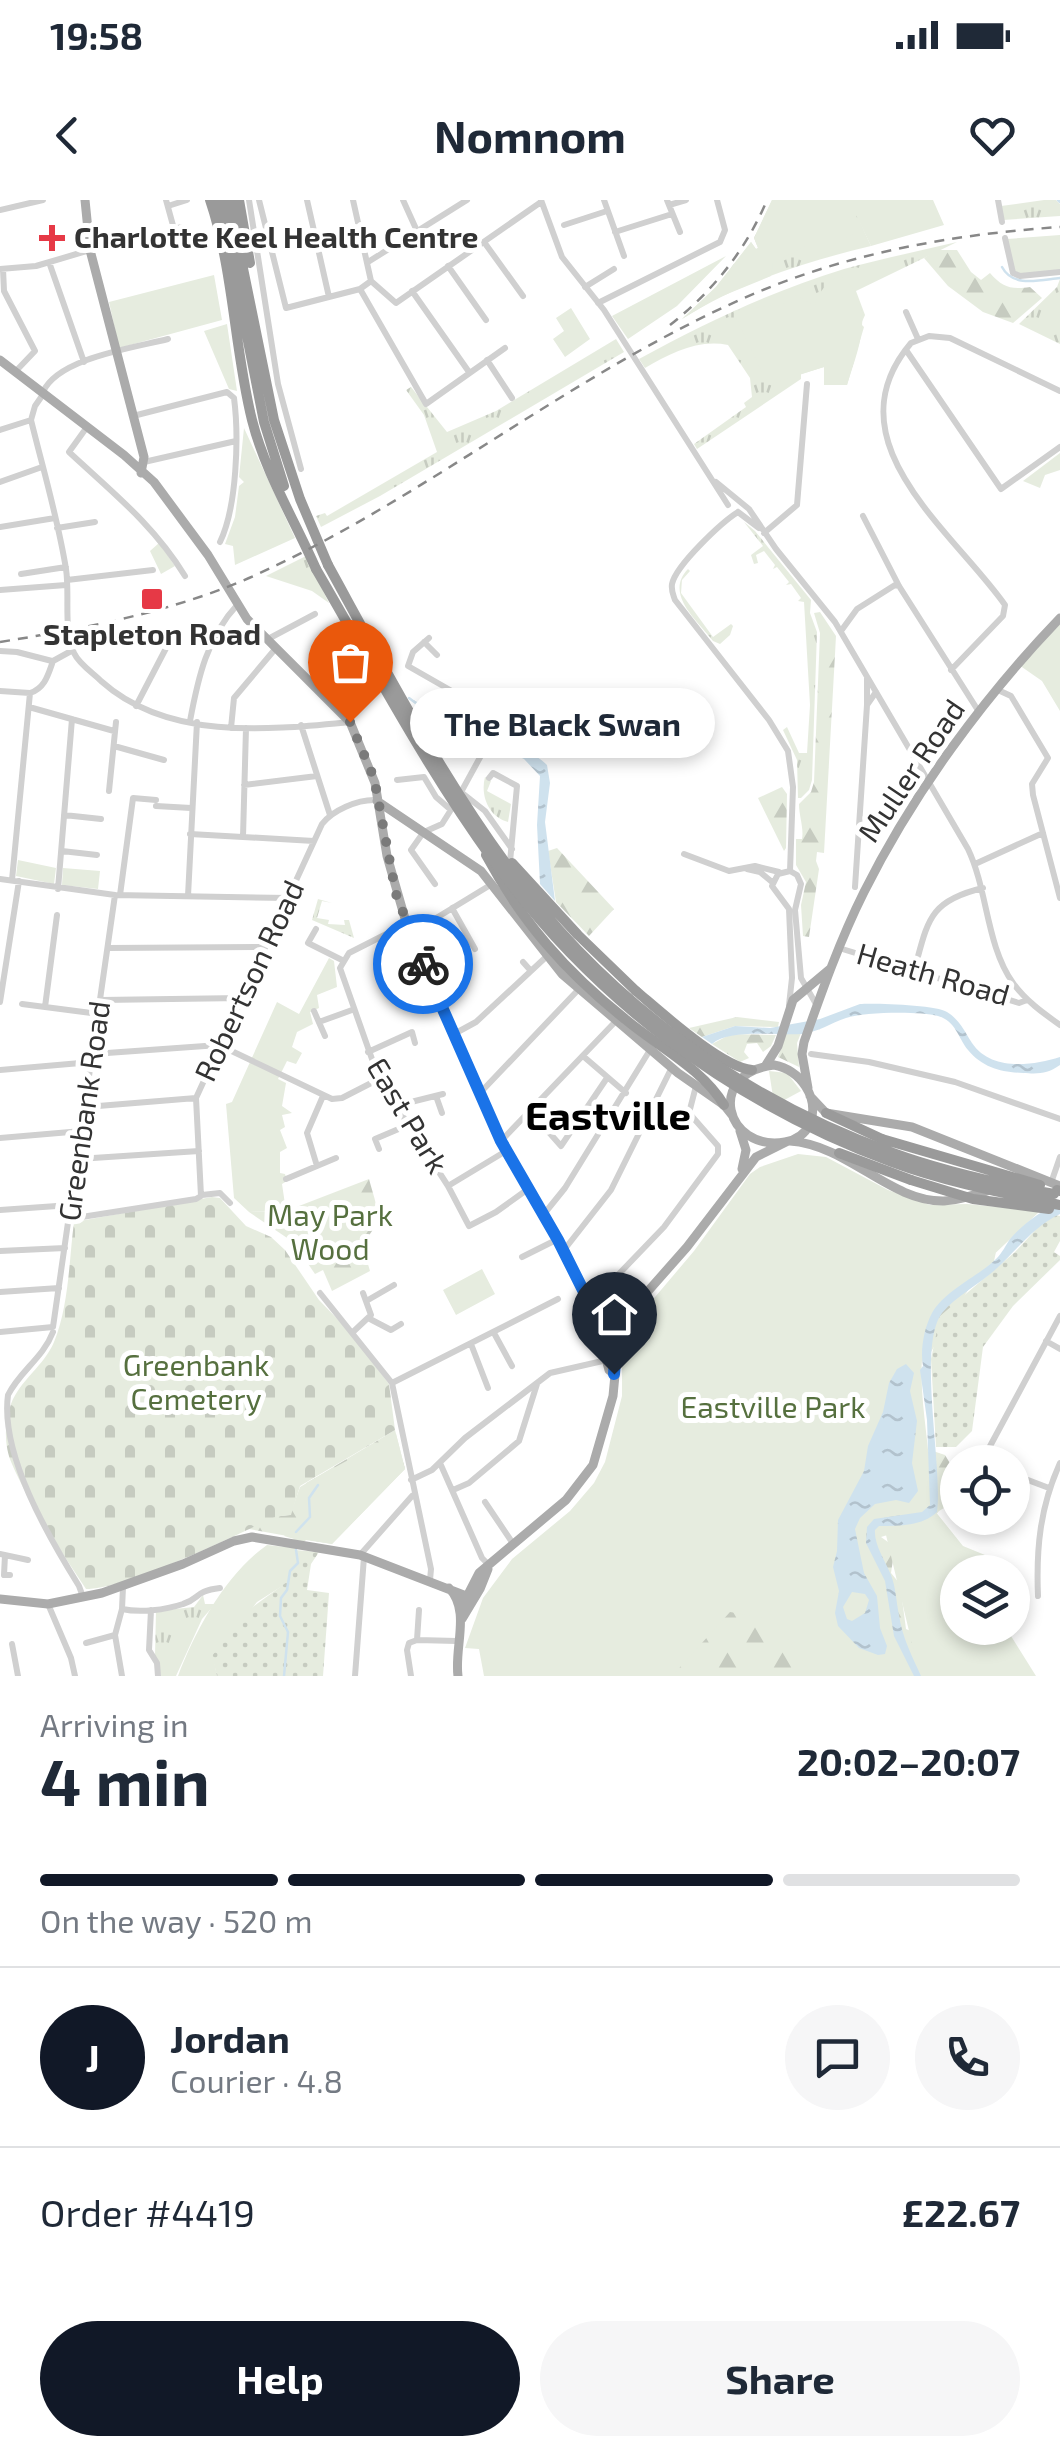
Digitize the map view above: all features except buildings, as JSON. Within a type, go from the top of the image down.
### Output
[{"type":"highway","points":[[210,200],[224,254],[252,421],[295,520],[476,829],[503,884],[561,964],[728,1110]]},
{"type":"highway","points":[[220,200],[264,422],[295,520]]},
{"type":"highway","points":[[229,200],[267,391],[322,567]]},
{"type":"highway","points":[[239,200],[258,336]]},
{"type":"highway","points":[[476,829],[614,972],[674,1024],[739,1067],[758,1068]]},
{"type":"highway","points":[[476,829],[550,920],[601,973],[676,1036],[722,1068],[774,1099],[893,1153],[946,1170],[1056,1188]]},
{"type":"highway","points":[[476,829],[542,923],[600,983],[707,1070],[825,1134],[892,1162],[1060,1208]]},
{"type":"highway","points":[[826,1114],[882,1139],[1056,1188]]},
{"type":"highway","points":[[839,1153],[973,1199],[1060,1208]]},
{"type":"main road","points":[[85,200],[90,250],[134,416],[140,466]]},
{"type":"main road","points":[[0,360],[44,389],[140,466],[186,524],[266,640],[350,722],[370,772],[408,929],[506,1152],[564,1250],[610,1347],[614,1374],[612,1406],[593,1465],[566,1500],[479,1573],[461,1614],[458,1676]]},
{"type":"main road","name":"Muller Road","points":[[809,1092],[802,1054],[806,1036],[831,968],[872,878],[930,783],[980,713],[1060,618]]},
{"type":"main road","points":[[376,803],[481,870],[546,957],[578,990],[672,1067],[700,1083]]},
{"type":"main road","points":[[382,831],[398,818]]},
{"type":"main road","name":"Muller Road","points":[[758,1068],[772,1058],[794,1000],[831,968]]},
{"type":"main road","points":[[739,1176],[746,1154],[739,1128],[728,1110],[732,1089],[738,1080],[758,1068],[786,1068],[826,1114],[912,1127],[1056,1188]]},
{"type":"main road","points":[[614,1374],[610,1347],[614,1330],[687,1247],[760,1154],[802,1135],[810,1124],[809,1092]]},
{"type":"main road","points":[[739,1128],[762,1143],[788,1142],[839,1153],[920,1198],[957,1199],[1002,1186],[1056,1188]]},
{"type":"main road","points":[[996,1161],[1004,1171],[1002,1186]]},
{"type":"main road","points":[[593,1312],[610,1325],[620,1322]]},
{"type":"main road","points":[[593,1312],[611,1360]]},
{"type":"main road","points":[[611,1360],[620,1322]]},
{"type":"main road","points":[[0,1599],[48,1604],[82,1597],[184,1564],[234,1540],[252,1537],[362,1555],[469,1595]]},
{"type":"main road","points":[[469,1595],[490,1566]]},
{"type":"main road","points":[[448,1587],[455,1594],[461,1614]]},
{"type":"street","points":[[0,210],[39,200]]},
{"type":"street","points":[[182,226],[174,229],[167,203],[187,200]]},
{"type":"street","points":[[249,200],[274,368],[290,416],[301,470]]},
{"type":"street","points":[[259,200],[286,308],[360,289],[372,281]]},
{"type":"street","points":[[306,200],[329,297]]},
{"type":"street","points":[[354,200],[372,281],[396,303],[541,201],[557,248],[598,303],[728,506],[764,532]]},
{"type":"street","points":[[403,200],[417,231]]},
{"type":"street","points":[[368,262],[456,203],[468,200]]},
{"type":"street","points":[[604,200],[624,256]]},
{"type":"street","points":[[680,232],[668,202],[686,200]]},
{"type":"street","points":[[598,303],[720,242],[725,230],[717,200]]},
{"type":"street","points":[[998,200],[1002,222]]},
{"type":"street","points":[[564,225],[608,212]]},
{"type":"street","points":[[615,232],[672,214]]},
{"type":"street","points":[[1005,238],[1009,266],[1016,275],[1060,272]]},
{"type":"street","points":[[484,242],[523,296]]},
{"type":"street","points":[[16,372],[35,350],[4,292],[1,269],[49,262],[90,250]]},
{"type":"street","points":[[49,262],[84,362]]},
{"type":"street","points":[[448,266],[486,320]]},
{"type":"street","points":[[585,287],[614,269]]},
{"type":"street","points":[[360,289],[426,404],[504,348]]},
{"type":"street","points":[[412,292],[469,372]]},
{"type":"street","points":[[906,312],[918,339]]},
{"type":"street","points":[[951,670],[1003,616],[1006,607],[922,506],[892,452],[884,424],[884,395],[890,376],[906,350],[918,339],[933,335],[950,338],[1060,390]]},
{"type":"street","points":[[168,339],[84,362],[44,389],[34,406],[32,420],[66,567],[73,650],[104,683],[136,706],[193,722],[272,729],[350,722]]},
{"type":"street","points":[[906,350],[1001,490],[1060,447]]},
{"type":"street","points":[[487,360],[512,398]]},
{"type":"street","points":[[764,532],[798,505],[806,384]]},
{"type":"street","points":[[134,416],[228,392],[234,398],[236,441],[229,514],[220,542]]},
{"type":"street","points":[[0,430],[32,420]]},
{"type":"street","points":[[88,426],[70,453],[146,521],[185,576]]},
{"type":"street","points":[[140,466],[236,441]]},
{"type":"street","points":[[0,482],[42,468]]},
{"type":"street","points":[[716,482],[739,501],[841,631],[975,864],[1002,964],[1027,1000],[1060,1025]]},
{"type":"street","points":[[715,531],[732,500],[739,501]]},
{"type":"street","points":[[739,501],[737,513],[715,531],[674,578],[672,594],[781,738],[792,764],[790,871]]},
{"type":"street","points":[[863,516],[900,586],[980,713]]},
{"type":"street","points":[[0,528],[55,518]]},
{"type":"street","points":[[57,528],[95,522]]},
{"type":"street","points":[[21,574],[66,567]]},
{"type":"street","points":[[0,590],[152,570]]},
{"type":"street","points":[[841,631],[856,609],[895,585],[900,586]]},
{"type":"street","points":[[188,896],[193,722],[199,676],[210,644],[238,604]]},
{"type":"street","points":[[266,640],[315,614]]},
{"type":"street","points":[[136,706],[176,629]]},
{"type":"street","points":[[435,884],[410,850],[420,832],[442,824],[497,723],[492,714],[408,666],[413,652],[427,640],[437,655]]},
{"type":"street","points":[[230,728],[234,698],[276,648]]},
{"type":"street","points":[[0,652],[52,661],[73,650]]},
{"type":"street","points":[[0,691],[39,690],[52,661]]},
{"type":"street","points":[[855,887],[861,872],[867,676]]},
{"type":"street","points":[[998,690],[1011,696],[1047,757],[1032,784],[1060,898]]},
{"type":"street","points":[[867,705],[876,692]]},
{"type":"street","points":[[0,1002],[15,880],[30,693]]},
{"type":"street","points":[[29,706],[72,720],[115,726],[110,792]]},
{"type":"street","points":[[58,889],[72,720]]},
{"type":"street","points":[[300,725],[330,815],[361,801],[376,803]]},
{"type":"street","points":[[243,837],[246,728]]},
{"type":"street","points":[[114,746],[164,760]]},
{"type":"street","points":[[490,778],[493,772],[517,786],[510,862]]},
{"type":"street","points":[[244,786],[317,776]]},
{"type":"street","points":[[397,780],[424,777],[436,797],[451,810]]},
{"type":"street","points":[[461,792],[476,802],[513,850]]},
{"type":"street","name":"Greenbank Road","points":[[2,1445],[0,1422],[8,1397],[20,1377],[46,1349],[53,1330],[133,798],[191,808]]},
{"type":"street","points":[[64,815],[101,818]]},
{"type":"street","name":"Robertson Road","points":[[199,1197],[196,1098],[322,824],[330,815]]},
{"type":"street","points":[[442,824],[446,848]]},
{"type":"street","points":[[497,828],[515,825]]},
{"type":"street","points":[[975,864],[1043,833]]},
{"type":"street","points":[[190,834],[314,841]]},
{"type":"street","points":[[62,851],[97,855]]},
{"type":"street","points":[[684,854],[721,869],[760,866],[790,871],[800,879],[795,910],[799,965],[815,1012]]},
{"type":"street","points":[[743,869],[760,872],[772,882],[774,894],[785,900],[789,910],[792,978],[787,1014]]},
{"type":"street","points":[[772,882],[780,872]]},
{"type":"street","points":[[0,879],[117,895],[289,898]]},
{"type":"street","points":[[316,929],[308,943],[342,960],[349,953],[452,908],[492,884]]},
{"type":"street","points":[[914,971],[924,934],[937,910],[955,895],[983,888]]},
{"type":"street","points":[[785,900],[798,894]]},
{"type":"street","points":[[452,908],[476,949]]},
{"type":"street","points":[[45,1007],[57,915]]},
{"type":"street","points":[[108,948],[265,947]]},
{"type":"street","name":"Heath Road","points":[[840,948],[1019,1003],[1027,1000]]},
{"type":"street","points":[[454,1034],[476,1022],[546,957]]},
{"type":"street","name":"East Park","points":[[342,960],[341,977],[379,1079],[469,1226],[528,1189]]},
{"type":"street","points":[[523,962],[531,971]]},
{"type":"street","points":[[799,965],[810,977],[822,978]]},
{"type":"street","points":[[480,1092],[578,990]]},
{"type":"street","points":[[101,1000],[242,998]]},
{"type":"street","points":[[22,1004],[99,1014]]},
{"type":"street","points":[[314,1010],[325,1036]]},
{"type":"street","points":[[319,1022],[352,1010]]},
{"type":"street","points":[[501,1141],[615,1022]]},
{"type":"street","points":[[368,1052],[412,1032],[415,1044]]},
{"type":"street","points":[[0,1070],[219,1046],[322,1096],[342,1098],[379,1079]]},
{"type":"street","points":[[544,1214],[566,1188],[650,1050]]},
{"type":"street","points":[[817,1064],[814,1054],[869,1062],[955,1082],[1060,1119]]},
{"type":"street","points":[[583,1056],[626,1093]]},
{"type":"street","points":[[564,1250],[611,1190],[672,1067]]},
{"type":"street","points":[[531,1112],[561,1146],[606,1078]]},
{"type":"street","points":[[616,1277],[664,1226],[718,1154],[718,1146],[689,1113],[700,1083]]},
{"type":"street","points":[[395,1106],[440,1095],[442,1112]]},
{"type":"street","points":[[316,1166],[307,1133],[322,1096]]},
{"type":"street","points":[[86,1107],[196,1098]]},
{"type":"street","points":[[379,1148],[374,1136],[408,1125]]},
{"type":"street","points":[[0,1138],[82,1132]]},
{"type":"street","points":[[78,1160],[199,1151]]},
{"type":"street","points":[[448,1186],[506,1152]]},
{"type":"street","points":[[1056,1188],[1060,1157]]},
{"type":"street","points":[[286,1179],[336,1158]]},
{"type":"street","points":[[69,1219],[220,1193],[230,1203]]},
{"type":"street","points":[[0,1210],[71,1206]]},
{"type":"street","points":[[522,1257],[558,1240]]},
{"type":"street","points":[[0,1251],[65,1248]]},
{"type":"street","points":[[354,1331],[370,1319],[372,1311],[366,1296],[394,1286]]},
{"type":"street","points":[[0,1292],[58,1288]]},
{"type":"street","points":[[320,1293],[392,1383],[430,1580]]},
{"type":"street","points":[[392,1383],[558,1300]]},
{"type":"street","points":[[991,1445],[1060,1316]]},
{"type":"street","points":[[370,1319],[390,1330],[401,1324]]},
{"type":"street","points":[[0,1332],[53,1330]]},
{"type":"street","points":[[494,1333],[512,1366]]},
{"type":"street","points":[[1046,1341],[1060,1349]]},
{"type":"street","points":[[471,1344],[488,1388]]},
{"type":"street","points":[[411,1480],[424,1476],[465,1438],[550,1374],[611,1360]]},
{"type":"street","points":[[452,1490],[469,1483],[519,1441],[537,1383]]},
{"type":"street","points":[[440,1463],[482,1558],[490,1566]]},
{"type":"street","points":[[6,1464],[82,1597]]},
{"type":"street","points":[[1038,1596],[1038,1541],[1048,1488],[1060,1464]]},
{"type":"street","points":[[1030,1481],[1048,1488]]},
{"type":"street","points":[[355,1676],[362,1555],[413,1496]]},
{"type":"street","points":[[485,1502],[514,1545]]},
{"type":"street","points":[[10,1576],[4,1575],[3,1554],[28,1560]]},
{"type":"street","points":[[122,1586],[116,1635],[122,1676]]},
{"type":"street","points":[[122,1609],[184,1604],[198,1591],[220,1588]]},
{"type":"street","points":[[48,1604],[74,1676]]},
{"type":"street","points":[[151,1609],[149,1650],[158,1663],[158,1676]]},
{"type":"street","points":[[417,1640],[419,1610]]},
{"type":"street","points":[[86,1643],[116,1635]]},
{"type":"street","points":[[411,1676],[409,1643],[457,1641]]},
{"type":"street","points":[[12,1644],[18,1676]]},
{"type":"green space","points":[[772,200],[855,211],[871,246],[774,275],[727,294],[682,319],[716,287],[751,242],[758,248],[754,238]]},
{"type":"green space","points":[[772,200],[933,200],[944,225],[871,246],[856,215],[856,232],[834,245],[808,245],[773,263],[771,276],[715,299],[682,319],[716,287],[751,242],[758,248],[754,238]]},
{"type":"green space","points":[[1044,200],[1060,204],[1060,216],[1003,220],[1001,206]]},
{"type":"green space","points":[[1060,235],[1060,270],[1021,274],[1014,271],[1007,239]]},
{"type":"green space","points":[[957,242],[856,291],[865,315],[861,324],[864,327],[847,385],[824,385],[824,367],[801,374],[801,379],[697,449],[694,444],[746,407],[744,403],[752,397],[750,378],[728,345],[695,346],[645,368],[639,359],[791,287],[844,269]]},
{"type":"green space","points":[[937,250],[957,250],[981,280],[990,273],[1007,286],[1030,287],[1042,298],[1013,323],[983,312],[948,286],[924,258]]},
{"type":"green space","points":[[726,256],[677,306],[628,339],[612,316]]},
{"type":"green space","points":[[214,275],[222,320],[119,348],[109,302]]},
{"type":"green space","points":[[841,276],[852,288],[862,314],[860,342],[847,385],[824,385],[824,367],[768,385],[733,311],[792,302],[792,293],[815,306],[824,288]]},
{"type":"green space","points":[[1060,279],[1060,344],[1019,324],[1057,287]]},
{"type":"green space","points":[[571,308],[590,339],[565,357],[553,339],[564,331],[556,318]]},
{"type":"green space","points":[[227,324],[237,391],[229,389],[204,331]]},
{"type":"green space","points":[[616,339],[624,352],[321,527],[316,516],[327,516],[437,452],[424,415],[406,390],[411,387],[447,432],[496,411]]},
{"type":"green space","points":[[244,428],[295,538],[235,565],[233,546],[225,544],[235,517],[239,486],[244,482],[239,477]]},
{"type":"green space","points":[[1060,453],[1060,470],[1045,475],[1040,488],[1023,481]]},
{"type":"green space","points":[[744,522],[811,600],[810,613],[817,632],[812,780],[801,798],[797,760],[783,730],[787,727],[799,753],[807,753],[810,705],[804,602],[798,601],[801,598],[791,584],[786,585],[789,582],[777,567],[773,569],[775,565],[764,551],[756,555],[758,563],[754,564],[751,555],[763,546]]},
{"type":"green space","points":[[159,543],[175,566],[161,574],[150,551]]},
{"type":"green space","points":[[306,556],[329,603],[312,591],[266,576]]},
{"type":"green space","points":[[688,569],[681,593],[713,637],[733,626],[720,644],[713,641],[681,597],[680,588],[682,578]]},
{"type":"green space","points":[[820,612],[836,636],[824,853],[817,852],[819,869],[809,937],[803,936],[801,905],[806,882],[796,865],[796,839],[802,839],[799,804],[811,792],[814,782],[820,633],[814,613]]},
{"type":"green space","points":[[1060,624],[1060,711],[1042,681],[1019,665]]},
{"type":"green space","points":[[485,777],[491,781],[487,791],[511,804],[508,822],[496,816],[488,805]]},
{"type":"green space","points":[[782,787],[787,794],[784,851],[758,798]]},
{"type":"green space","points":[[557,848],[614,909],[589,936],[556,902],[548,851]]},
{"type":"green space","points":[[18,860],[56,868],[54,884],[16,876]]},
{"type":"green space","points":[[63,868],[100,871],[98,889],[62,885]]},
{"type":"green space","points":[[318,899],[332,903],[322,901],[317,918],[329,920],[328,924],[345,925],[344,920],[349,920],[354,938],[312,920]]},
{"type":"green space","points":[[329,958],[334,961],[337,987],[317,995],[319,1008],[310,1012],[313,1024],[297,1032],[292,1047],[302,1053],[296,1064],[287,1061],[278,1079],[286,1083],[282,1106],[292,1113],[282,1115],[285,1127],[280,1130],[287,1148],[280,1152],[280,1173],[285,1174],[287,1181],[282,1184],[286,1211],[249,1212],[234,1198],[226,1104],[232,1102],[277,1002],[299,1014]]},
{"type":"green space","points":[[737,1017],[779,1022],[778,1027],[735,1026],[702,1037],[689,1028]]},
{"type":"green space","points":[[801,1033],[797,1043],[799,1067],[778,1057],[786,1034]]},
{"type":"green space","points":[[731,1034],[776,1035],[763,1052],[757,1043],[747,1044],[744,1052],[749,1058],[740,1062],[712,1044]]},
{"type":"green space","points":[[769,1071],[787,1073],[801,1091],[774,1103]]},
{"type":"green space","name":"Eastville Park","points":[[798,1154],[826,1157],[888,1190],[930,1205],[967,1204],[1040,1211],[933,1312],[922,1358],[930,1501],[921,1512],[876,1519],[866,1534],[886,1584],[912,1676],[813,1676],[774,1619],[730,1612],[672,1676],[484,1676],[479,1649],[465,1648],[483,1598],[512,1559],[570,1511],[594,1483],[605,1462],[622,1396],[622,1348],[628,1329],[694,1251],[750,1174]]},
{"type":"green space","name":"May Park Wood","points":[[369,1179],[377,1213],[374,1228],[362,1244],[370,1271],[332,1291],[323,1270],[315,1274],[293,1242],[249,1212],[286,1211]]},
{"type":"green space","name":"Greenbank Cemetery","points":[[220,1198],[246,1226],[271,1237],[285,1250],[319,1300],[349,1331],[389,1384],[395,1430],[300,1486],[291,1515],[267,1520],[143,1575],[86,1589],[12,1464],[6,1442],[9,1411],[15,1395],[50,1351],[59,1328],[74,1222]]},
{"type":"green space","points":[[1060,1216],[1060,1241],[1054,1252],[1060,1260],[1013,1306],[983,1347],[972,1431],[958,1445],[936,1447],[931,1359],[940,1316],[1015,1252],[1040,1225]]},
{"type":"green space","points":[[996,1252],[994,1261],[975,1278],[925,1362],[895,1358],[839,1676],[657,1676],[832,1402]]},
{"type":"green space","points":[[482,1269],[495,1294],[456,1315],[443,1290]]},
{"type":"green space","points":[[395,1430],[405,1469],[332,1544],[249,1529],[268,1517],[290,1515],[300,1487]]},
{"type":"green space","points":[[396,1434],[405,1469],[332,1544],[306,1540],[295,1550],[299,1562],[287,1583],[257,1602],[213,1656],[217,1676],[178,1676],[203,1622],[238,1571],[267,1545],[285,1547],[294,1539],[284,1536],[303,1516],[306,1483]]},
{"type":"green space","points":[[930,1450],[940,1453],[940,1510],[930,1522],[881,1537],[895,1547],[891,1573],[900,1584],[906,1629],[913,1632],[928,1676],[875,1676],[855,1533]]},
{"type":"green space","points":[[935,1511],[940,1517],[940,1535],[954,1535],[963,1546],[985,1555],[940,1555],[940,1645],[1017,1645],[1036,1676],[925,1676],[915,1656],[886,1535]]},
{"type":"green space","points":[[295,1550],[319,1552],[311,1564],[307,1590],[329,1593],[323,1676],[217,1676],[212,1656],[247,1611],[287,1582],[299,1562]]},
{"type":"green space","points":[[203,1595],[205,1604],[215,1604],[202,1619],[176,1676],[161,1676],[155,1656],[156,1611],[194,1607]]},
{"type":"water","points":[[429,695],[449,699],[483,720],[482,728],[489,734],[547,765],[550,783],[545,822],[555,901],[540,884],[540,776],[524,759],[418,708],[413,700],[444,715],[445,708],[426,701]]},
{"type":"water","points":[[860,1004],[941,1010],[955,1018],[972,1043],[990,1058],[1024,1064],[1060,1057],[1060,1065],[1038,1073],[993,1068],[974,1056],[949,1022],[918,1013],[854,1016],[808,1033],[742,1034],[712,1044],[702,1037],[735,1026],[770,1028],[820,1019]]},
{"type":"water","points":[[1060,1202],[1060,1214],[948,1307],[935,1329],[931,1378],[937,1512],[918,1523],[879,1526],[875,1530],[893,1580],[902,1631],[921,1676],[914,1676],[894,1636],[885,1581],[866,1543],[867,1527],[874,1519],[922,1512],[930,1505],[927,1420],[920,1370],[927,1325],[945,1297],[997,1258],[1027,1223]]},
{"type":"water","points":[[906,1364],[914,1373],[910,1391],[917,1421],[912,1463],[918,1491],[909,1503],[896,1500],[875,1504],[855,1529],[864,1573],[877,1596],[880,1628],[887,1646],[885,1654],[878,1655],[859,1648],[838,1626],[835,1613],[839,1591],[833,1567],[838,1520],[864,1471],[868,1446],[897,1369]],"holes":[[[852,1592],[865,1594],[869,1600],[865,1613],[852,1621],[847,1619],[843,1607]]]},
{"type":"waterway","points":[[1002,267],[1020,280],[1060,278]]},
{"type":"waterway","points":[[409,698],[417,704]]},
{"type":"waterway","points":[[296,1532],[310,1517],[309,1498],[318,1485]]},
{"type":"waterway","points":[[284,1676],[288,1632],[280,1616],[281,1598],[287,1590],[290,1571],[298,1563],[296,1550]]},
{"type":"railway","points":[[670,325],[727,268],[767,200]]},
{"type":"railway","points":[[0,642],[157,610],[249,578],[378,511],[627,358],[758,292],[831,266],[906,247],[1060,227]]},
{"type":"way so far","points":[[350,722],[374,778],[396,894],[423,964]]},
{"type":"place","name":"Charlotte Keel Health Centre","points":[[52,238]]},
{"type":"place","name":"Stapleton Road","points":[[152,599]]},
{"type":"place","name":"The Black Swan","points":[[350,722]]},
{"type":"district","name":"Eastville","points":[[608,1116]]},
{"type":"route","points":[[423,964],[501,1141],[544,1214],[600,1324],[615,1360],[614,1374]]}]
